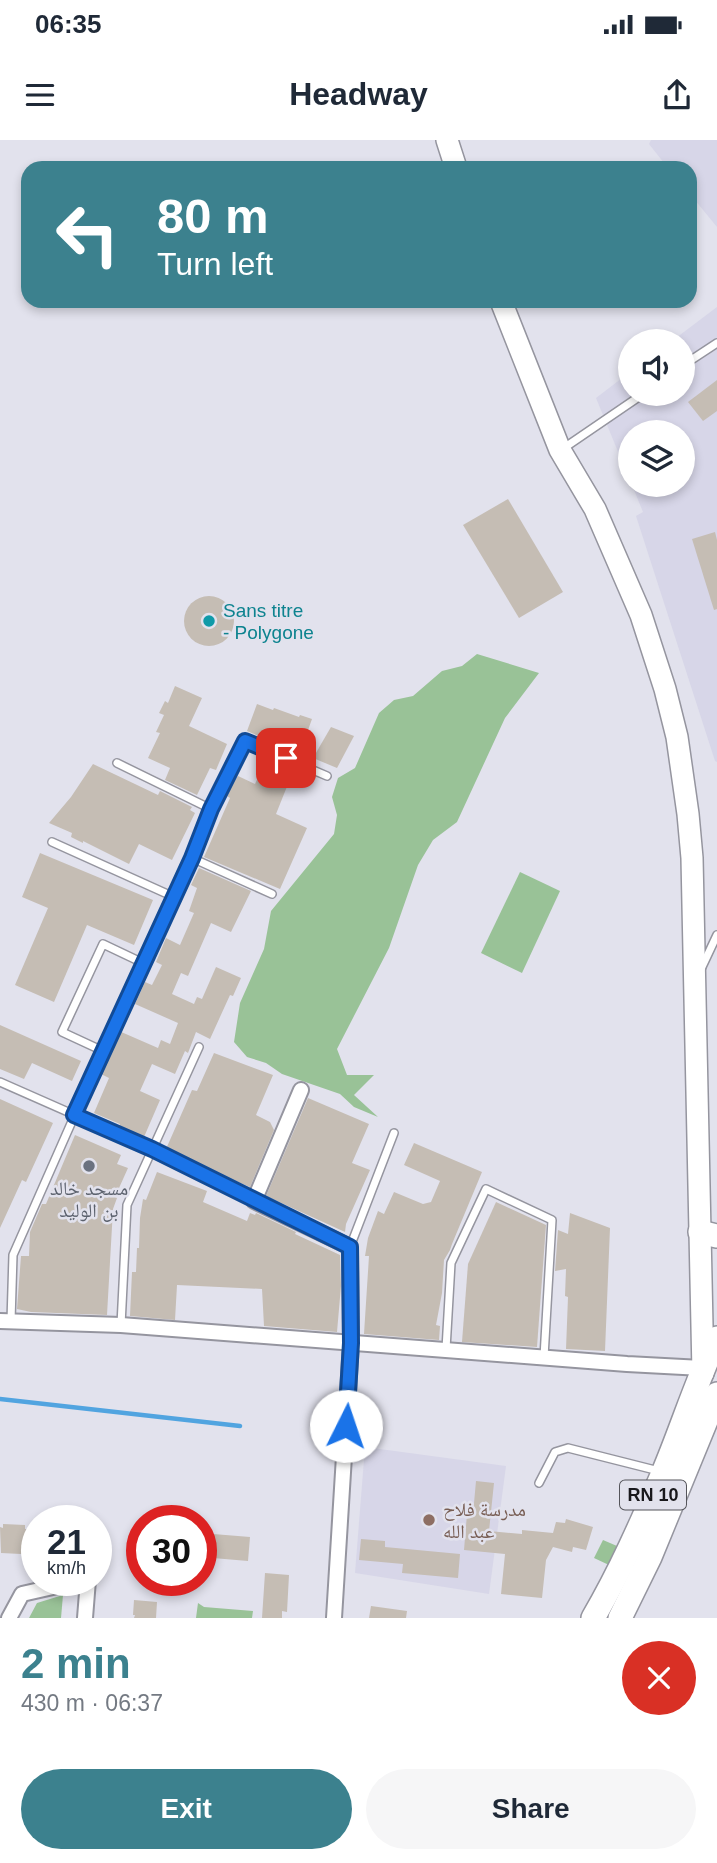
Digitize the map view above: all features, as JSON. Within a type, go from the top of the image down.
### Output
[{"type":"highway","name":"RN 10","points":[[593,1618],[632,1542],[663,1472],[702,1368],[717,1338]]},
{"type":"highway","name":"RN 10","points":[[620,1618],[650,1557],[715,1399]]},
{"type":"main road","points":[[447,140],[454,161]]},
{"type":"main road","points":[[504,308],[561,450],[596,509],[641,615],[677,737],[692,858],[708,1234],[702,1368],[707,1393],[715,1399]]},
{"type":"street","points":[[301,1090],[254,1200],[350,1247],[351,1343],[334,1618]]},
{"type":"street","points":[[5,1321],[121,1325],[702,1368]]},
{"type":"street","points":[[9,1618],[21,1596]]},
{"type":"street","points":[[85,1618],[86,1596]]},
{"type":"lane","points":[[695,357],[717,343]]},
{"type":"lane","points":[[561,450],[625,406]]},
{"type":"lane","points":[[5,1321],[13,1255],[192,858],[211,809],[245,741],[327,776]]},
{"type":"lane","points":[[117,763],[211,809]]},
{"type":"lane","points":[[52,842],[174,897]]},
{"type":"lane","points":[[192,858],[272,894]]},
{"type":"lane","points":[[696,980],[717,935]]},
{"type":"lane","points":[[103,1051],[62,1032],[103,944],[143,963]]},
{"type":"lane","points":[[121,1325],[127,1205],[200,1046]]},
{"type":"lane","points":[[0,1082],[152,1149],[254,1200]]},
{"type":"lane","points":[[350,1247],[394,1133]]},
{"type":"lane","points":[[446,1349],[451,1263],[486,1189],[552,1220],[544,1357]]},
{"type":"lane","points":[[539,1483],[555,1452],[568,1448],[663,1472]]},
{"type":"shaded area","points":[[651,140],[717,140],[717,227],[697,203],[697,161],[662,161],[649,144]]},
{"type":"shaded area","points":[[717,307],[717,762],[636,516],[643,512],[637,497],[695,497],[695,420],[618,420],[618,452],[596,398],[618,381],[618,406],[695,406],[695,329],[688,329]]},
{"type":"shaded area","name":"مدرسة فلاح عبد الله","points":[[365,1447],[506,1466],[489,1594],[355,1573]]},
{"type":"green space","points":[[477,654],[539,673],[505,718],[457,822],[433,840],[418,865],[389,948],[337,1049],[347,1075],[374,1075],[354,1095],[378,1117],[354,1107],[340,1094],[282,1074],[266,1063],[247,1057],[234,1042],[240,1003],[264,949],[271,911],[334,834],[337,815],[332,797],[338,778],[355,768],[379,713],[394,700],[413,696],[442,671],[462,666]]},
{"type":"green space","points":[[520,872],[560,891],[522,973],[481,953]]},
{"type":"green space","points":[[603,1540],[617,1546],[609,1565],[594,1558]]},
{"type":"green space","points":[[63,1596],[61,1618],[29,1618],[37,1603]]},
{"type":"green space","points":[[198,1603],[204,1607],[253,1611],[252,1618],[196,1618]]},
{"type":"building","points":[[717,380],[717,411],[703,421],[691,406],[695,406],[695,397]]},
{"type":"building","points":[[508,499],[563,592],[519,618],[463,525]]},
{"type":"building","points":[[715,532],[717,609],[714,610],[692,539]]},
{"type":"building","name":"Sans titre - Polygone","points":[[209,596],[226,604],[234,621],[226,638],[209,646],[192,638],[184,621],[192,604]]},
{"type":"building","points":[[175,686],[202,698],[189,726],[227,744],[216,770],[210,768],[197,795],[165,780],[170,768],[148,758],[160,733],[156,732],[164,715],[159,713],[165,701],[168,703]]},
{"type":"building","points":[[257,704],[312,719],[299,755],[272,745],[273,742],[247,731]]},
{"type":"building","points":[[331,727],[354,736],[337,768],[313,758]]},
{"type":"building","points":[[265,762],[292,774],[276,814],[307,828],[280,889],[204,857],[230,798],[227,796],[234,781],[238,776],[255,784]]},
{"type":"building","points":[[93,764],[158,795],[160,791],[192,807],[190,810],[195,813],[172,860],[139,844],[129,864],[71,837],[72,833],[49,823]]},
{"type":"building","points":[[40,853],[153,900],[134,945],[87,925],[54,1002],[15,985],[48,908],[22,897]]},
{"type":"building","points":[[199,868],[251,891],[231,932],[211,923],[188,976],[181,973],[172,994],[194,1004],[197,997],[202,999],[216,967],[241,978],[233,996],[230,995],[210,1039],[196,1032],[188,1053],[185,1051],[175,1074],[152,1064],[140,1091],[160,1100],[144,1137],[94,1113],[109,1078],[101,1074],[119,1031],[158,1048],[161,1040],[170,1044],[178,1023],[135,1004],[145,982],[152,985],[162,965],[156,962],[166,938],[180,945],[194,913],[189,911],[197,888],[191,885]]},
{"type":"building","points":[[0,1025],[81,1061],[72,1081],[32,1063],[24,1079],[0,1069]]},
{"type":"building","points":[[214,1053],[273,1075],[256,1115],[270,1122],[274,1130],[250,1187],[166,1149],[192,1090],[197,1091]]},
{"type":"building","points":[[308,1098],[369,1124],[352,1163],[370,1170],[345,1232],[266,1196]]},
{"type":"building","points":[[0,1099],[53,1123],[26,1182],[22,1180],[0,1228]]},
{"type":"building","points":[[75,1135],[121,1155],[117,1164],[128,1168],[115,1197],[117,1198],[113,1209],[107,1315],[17,1309],[21,1256],[29,1256],[30,1232],[42,1204],[46,1204]]},
{"type":"building","points":[[414,1143],[482,1172],[444,1260],[436,1325],[440,1326],[439,1340],[364,1334],[369,1256],[365,1256],[368,1238],[378,1211],[384,1214],[394,1192],[423,1204],[431,1202],[440,1181],[404,1165]]},
{"type":"building","points":[[157,1172],[207,1191],[203,1202],[247,1221],[250,1213],[256,1213],[340,1255],[341,1286],[337,1332],[264,1326],[262,1289],[177,1285],[175,1320],[130,1316],[132,1272],[136,1272],[143,1199],[146,1200]]},
{"type":"building","points":[[496,1202],[546,1225],[537,1347],[462,1342],[468,1264]]},
{"type":"building","points":[[570,1213],[610,1228],[605,1351],[566,1349],[566,1269],[555,1271],[558,1230],[568,1234]]},
{"type":"building","points":[[476,1481],[494,1483],[489,1531],[553,1533],[556,1522],[565,1523],[566,1519],[593,1527],[586,1550],[573,1547],[572,1552],[553,1547],[546,1560],[542,1598],[501,1594],[505,1554],[464,1550],[467,1514],[473,1514]]},
{"type":"building","points":[[3,1524],[21,1525],[21,1554],[1,1553],[0,1527],[3,1528]]},
{"type":"building","points":[[217,1534],[250,1537],[248,1561],[217,1558]]},
{"type":"building","points":[[361,1539],[385,1541],[385,1547],[460,1554],[458,1578],[402,1573],[403,1564],[359,1560]]},
{"type":"building","points":[[265,1573],[289,1575],[287,1612],[282,1611],[282,1618],[262,1618]]},
{"type":"building","points":[[134,1600],[157,1602],[156,1618],[134,1618]]},
{"type":"building","points":[[371,1606],[407,1611],[406,1618],[369,1618]]},
{"type":"waterway","points":[[0,1399],[240,1426]]},
{"type":"place","name":"Sans titre - Polygone","points":[[209,621]]},
{"type":"place","name":"مسجد خالد بن الوليد","points":[[89,1166]]},
{"type":"place","name":"مدرسة فلاح عبد الله","points":[[429,1520]]},
{"type":"route","points":[[286,758],[245,741],[211,809],[192,858],[74,1115],[152,1149],[350,1247],[351,1343],[346,1426]]}]
